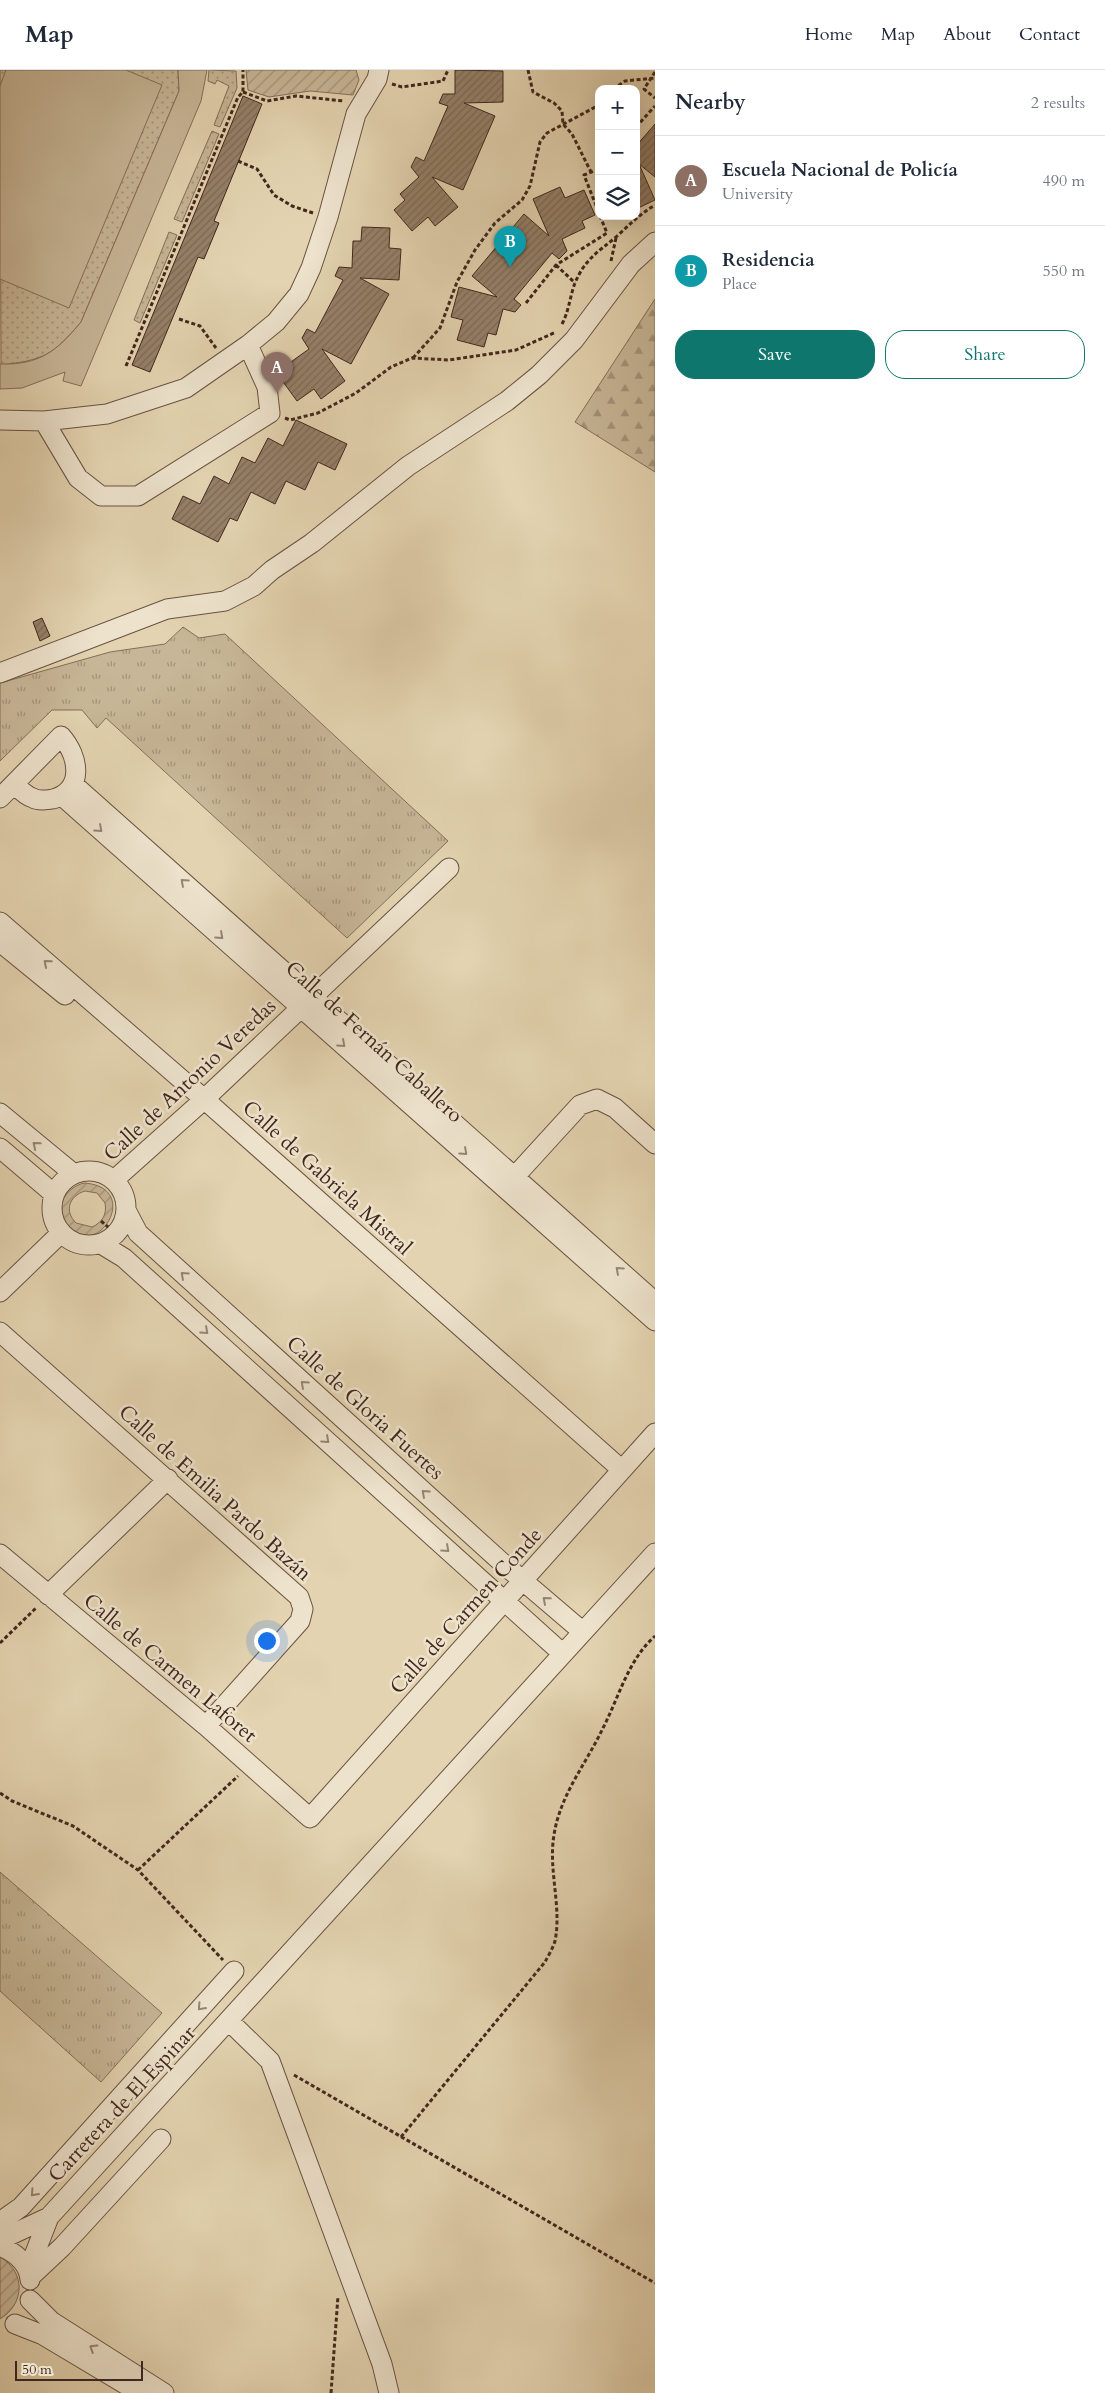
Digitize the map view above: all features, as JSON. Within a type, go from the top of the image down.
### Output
[{"type":"street","points":[[0,420],[44,421],[107,414],[186,388],[248,345],[276,322],[299,294],[311,268],[328,217],[356,114],[378,79],[379,70]]},
{"type":"street","points":[[0,672],[167,609],[225,601],[254,586],[272,570],[312,543],[408,466],[507,400],[539,375],[574,340],[631,264],[655,242]]},
{"type":"street","points":[[44,421],[78,478],[101,496],[138,496],[270,413],[267,387],[248,345]]},
{"type":"street","points":[[0,798],[61,736],[71,747],[77,765],[68,790],[48,800],[33,799],[14,784]]},
{"type":"street","name":"Calle de Fernán Caballero","points":[[68,790],[510,1183],[655,1321]]},
{"type":"street","name":"Calle de Antonio Veredas","points":[[114,1180],[201,1102],[449,868]]},
{"type":"street","name":"Calle de Gabriela Mistral","points":[[0,922],[618,1474]]},
{"type":"street","name":"Calle de Gabriela Mistral","points":[[0,942],[201,1102]]},
{"type":"street","points":[[510,1183],[580,1105],[597,1099],[615,1108],[655,1144]]},
{"type":"street","points":[[0,1113],[29,1140],[74,1174]]},
{"type":"street","points":[[0,1148],[54,1194]]},
{"type":"street","points":[[94,1171],[114,1180],[123,1194],[126,1210],[121,1227],[109,1240],[101,1244],[79,1244],[61,1233],[52,1215],[54,1194],[66,1180],[74,1174],[94,1171]]},
{"type":"street","name":"Calle de Fernán Caballero","points":[[510,1183],[655,1302]]},
{"type":"street","name":"Calle de Gloria Fuertes","points":[[126,1210],[138,1233],[523,1581],[583,1632]]},
{"type":"street","points":[[0,1292],[61,1233]]},
{"type":"street","points":[[101,1244],[131,1264],[563,1654]]},
{"type":"street","name":"Calle de Emilia Pardo Bazán","points":[[0,1332],[164,1483],[285,1601],[291,1610],[289,1618],[201,1722]]},
{"type":"street","name":"Calle de Emilia Pardo Bazán","points":[[0,1346],[164,1483]]},
{"type":"street","name":"Calle de Carmen Conde","points":[[310,1818],[655,1434]]},
{"type":"street","points":[[48,1595],[164,1483]]},
{"type":"street","name":"Carretera de El Espinar","points":[[0,2240],[49,2217],[229,2022],[655,1553]]},
{"type":"street","name":"Calle de Carmen Laforet","points":[[0,1554],[201,1722],[310,1818]]},
{"type":"street","points":[[0,2222],[21,2207],[234,1971]]},
{"type":"street","points":[[229,2022],[270,2061],[379,2355],[389,2393]]},
{"type":"street","points":[[29,2274],[62,2247],[161,2139]]},
{"type":"street","name":"Carretera de El Espinar","points":[[29,2274],[49,2217]]},
{"type":"street","points":[[0,2246],[14,2252],[29,2274],[30,2300],[25,2313],[8,2328]]},
{"type":"street","points":[[30,2300],[51,2322],[164,2393]]},
{"type":"street","points":[[8,2328],[43,2335],[140,2393]]},
{"type":"path","points":[[126,366],[238,97],[243,92],[243,70]]},
{"type":"path","points":[[402,87],[443,81],[448,70]]},
{"type":"path","points":[[528,70],[533,92],[554,103],[562,111],[564,124],[572,134],[591,172]]},
{"type":"path","points":[[655,72],[644,90],[655,98]]},
{"type":"path","points":[[619,85],[625,81],[653,78]]},
{"type":"path","points":[[243,92],[267,102],[296,96],[348,102]]},
{"type":"path","points":[[640,123],[655,106]]},
{"type":"path","points":[[270,413],[290,420],[318,413],[356,393],[391,367],[412,358],[440,328],[456,282],[475,250],[495,224],[522,200],[530,186],[540,142],[548,133],[595,107]]},
{"type":"path","points":[[238,161],[257,169],[274,194],[292,206],[328,217]]},
{"type":"path","points":[[595,170],[584,175],[595,204]]},
{"type":"path","points":[[412,358],[449,360],[516,350],[559,330],[568,312],[575,283],[592,255],[616,237],[634,218],[655,205]]},
{"type":"path","points":[[526,303],[556,265],[607,233],[601,220]]},
{"type":"path","points":[[556,265],[575,283]]},
{"type":"path","points":[[179,318],[200,326],[226,360]]},
{"type":"path","points":[[0,1643],[48,1595]]},
{"type":"path","points":[[401,2137],[546,1962],[555,1942],[553,1836],[560,1811],[573,1780],[603,1728],[622,1684],[638,1655],[655,1636]]},
{"type":"path","points":[[138,1870],[235,1780],[249,1764]]},
{"type":"path","points":[[0,1793],[73,1826],[138,1870],[234,1971]]},
{"type":"path","points":[[270,2061],[655,2283]]},
{"type":"path","points":[[331,2393],[339,2288]]},
{"type":"green space","points":[[0,70],[178,70],[179,91],[81,322],[63,342],[47,354],[28,361],[1,365]]},
{"type":"green space","points":[[6,70],[126,70],[162,85],[69,308],[0,279],[0,86]]},
{"type":"green space","points":[[178,70],[207,70],[201,101],[81,386],[63,381],[65,372],[22,388],[0,389],[0,364],[14,364],[37,359],[64,341],[81,322],[179,91]]},
{"type":"green space","points":[[209,70],[236,71],[237,88],[220,127],[214,125],[229,86],[217,80],[215,84],[208,81]]},
{"type":"green space","points":[[246,70],[356,70],[359,80],[353,95],[310,91],[269,97],[248,90]]},
{"type":"green space","points":[[212,131],[219,134],[182,222],[174,219]]},
{"type":"green space","points":[[169,232],[177,235],[140,323],[134,320]]},
{"type":"green space","points":[[655,299],[655,472],[575,422]]},
{"type":"green space","points":[[183,627],[199,638],[225,634],[448,841],[347,938],[106,718],[97,728],[82,710],[52,710],[0,761],[0,683],[110,652],[165,644]]},
{"type":"green space","points":[[84,1183],[101,1188],[111,1197],[113,1208],[109,1220],[102,1230],[91,1235],[79,1235],[67,1226],[61,1213],[61,1206],[66,1194]],"holes":[[[85,1191],[97,1193],[105,1203],[105,1214],[101,1220],[92,1227],[76,1223],[69,1209],[72,1200],[75,1196]]]},
{"type":"green space","points":[[0,1872],[162,2013],[101,2082],[0,1991]]},
{"type":"green space","points":[[0,2257],[14,2271],[18,2279],[19,2288],[18,2297],[14,2305],[0,2319]]},
{"type":"building","points":[[455,70],[503,71],[503,102],[464,103],[495,116],[463,190],[432,177],[458,207],[435,226],[428,217],[412,231],[394,210],[405,200],[400,194],[419,177],[411,167],[416,157],[424,161],[448,106],[439,103],[443,94],[455,94]]},
{"type":"building","points":[[243,96],[262,104],[214,221],[219,223],[204,259],[198,257],[150,372],[132,365]]},
{"type":"building","points":[[655,124],[655,177],[640,165],[640,141]]},
{"type":"building","points":[[640,166],[655,200],[640,207]]},
{"type":"building","points":[[560,187],[565,198],[584,190],[595,215],[582,221],[585,228],[562,239],[567,251],[559,259],[552,253],[514,299],[521,305],[515,312],[503,309],[496,335],[488,333],[484,347],[457,340],[463,320],[451,317],[459,287],[497,297],[472,276],[524,214],[549,236],[533,199]]},
{"type":"building","points":[[362,227],[390,228],[389,248],[401,249],[399,280],[360,278],[389,294],[351,364],[322,349],[345,381],[321,399],[314,389],[297,401],[281,379],[293,370],[288,364],[309,349],[302,338],[307,329],[315,333],[343,280],[335,276],[339,267],[352,268],[353,241],[361,241]]},
{"type":"building","points":[[296,420],[347,444],[335,470],[318,462],[305,490],[286,481],[275,504],[251,492],[237,521],[230,518],[218,542],[172,519],[183,496],[200,504],[214,476],[229,484],[242,457],[255,463],[268,438],[283,446]]},
{"type":"building","points":[[42,618],[50,636],[40,641],[33,622]]},
{"type":"place","name":"Residencia","points":[[510,267]]},
{"type":"place","name":"Escuela Nacional de Policía","points":[[277,393]]}]
